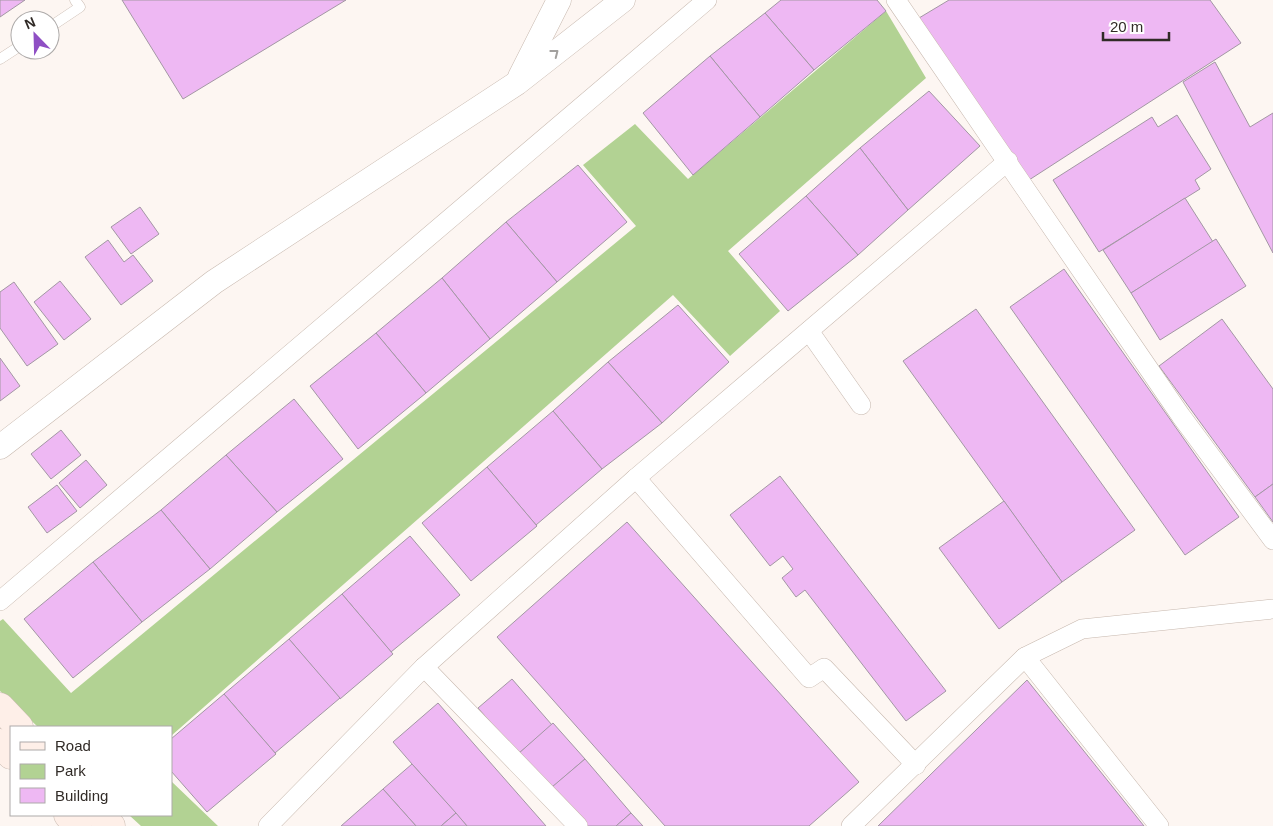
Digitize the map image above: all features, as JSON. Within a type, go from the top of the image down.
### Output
[{"type":"main road","points":[[0,706],[18,726]]},
{"type":"main road","points":[[0,743],[10,754]]},
{"type":"main road","points":[[69,816],[78,826]]},
{"type":"main road","points":[[102,816],[110,826]]},
{"type":"street","points":[[517,83],[559,0]]},
{"type":"street","points":[[0,447],[214,282],[517,83],[623,0]]},
{"type":"street","points":[[0,601],[706,0]]},
{"type":"street","points":[[896,0],[1182,416],[1273,540]]},
{"type":"street","points":[[268,826],[424,667],[636,478],[1008,161]]},
{"type":"street","points":[[809,331],[862,405]]},
{"type":"street","points":[[636,478],[809,678],[824,668],[916,766]]},
{"type":"street","points":[[851,826],[916,766],[1025,657],[1082,629],[1273,609]]},
{"type":"street","points":[[1025,657],[1159,826]]},
{"type":"street","points":[[424,667],[578,826]]},
{"type":"lane","points":[[60,21],[80,8],[75,0]]},
{"type":"green space","points":[[886,11],[926,78],[728,251],[780,311],[730,356],[673,295],[172,735],[172,726],[37,726],[0,691],[0,621],[3,619],[71,693],[636,226],[583,165],[635,124],[688,179]]},
{"type":"green space","points":[[172,782],[218,826],[141,826],[130,816],[172,816]]},
{"type":"building","points":[[0,0],[25,0],[10,10],[0,17]]},
{"type":"building","points":[[122,0],[346,0],[183,99]]},
{"type":"building","points":[[781,0],[877,0],[886,11],[814,70],[765,13]]},
{"type":"building","points":[[949,0],[1210,0],[1241,43],[1029,180],[919,18]]},
{"type":"building","points":[[765,13],[814,70],[760,117],[710,56]]},
{"type":"building","points":[[710,56],[760,117],[693,175],[643,113]]},
{"type":"building","points":[[1215,62],[1250,127],[1273,113],[1273,253],[1183,82]]},
{"type":"building","points":[[929,91],[980,146],[908,210],[860,148]]},
{"type":"building","points":[[1177,115],[1211,169],[1195,180],[1200,189],[1099,252],[1053,180],[1152,117],[1158,127]]},
{"type":"building","points":[[860,148],[908,210],[858,255],[806,196]]},
{"type":"building","points":[[578,165],[627,222],[557,282],[506,222]]},
{"type":"building","points":[[806,196],[858,255],[788,311],[739,254]]},
{"type":"building","points":[[1185,198],[1213,242],[1131,293],[1103,250]]},
{"type":"building","points":[[140,207],[159,234],[131,254],[111,227]]},
{"type":"building","points":[[506,222],[557,282],[490,339],[442,278]]},
{"type":"building","points":[[1216,239],[1246,286],[1160,340],[1131,293]]},
{"type":"building","points":[[108,240],[124,262],[133,255],[153,281],[121,305],[85,257]]},
{"type":"building","points":[[1064,269],[1239,517],[1185,555],[1010,307]]},
{"type":"building","points":[[442,278],[490,339],[426,393],[376,333]]},
{"type":"building","points":[[60,281],[91,319],[64,340],[34,302]]},
{"type":"building","points":[[14,282],[58,344],[27,366],[0,328],[0,292]]},
{"type":"building","points":[[678,305],[729,362],[662,423],[608,362]]},
{"type":"building","points":[[976,309],[1135,530],[1062,582],[903,361]]},
{"type":"building","points":[[1222,319],[1273,389],[1273,484],[1255,497],[1159,366]]},
{"type":"building","points":[[376,333],[426,393],[358,449],[310,386]]},
{"type":"building","points":[[0,358],[20,386],[0,401]]},
{"type":"building","points":[[608,362],[662,423],[602,469],[553,411]]},
{"type":"building","points":[[294,399],[343,459],[277,512],[226,455]]},
{"type":"building","points":[[553,411],[602,469],[536,525],[487,467]]},
{"type":"building","points":[[61,430],[81,455],[51,479],[31,454]]},
{"type":"building","points":[[226,455],[277,512],[210,569],[161,510]]},
{"type":"building","points":[[86,460],[107,485],[80,508],[59,483]]},
{"type":"building","points":[[487,467],[537,526],[471,581],[422,523]]},
{"type":"building","points":[[780,476],[946,691],[906,721],[805,590],[796,597],[782,578],[793,569],[783,556],[770,566],[730,515]]},
{"type":"building","points":[[1273,484],[1273,522],[1255,497]]},
{"type":"building","points":[[57,485],[77,511],[47,533],[28,507]]},
{"type":"building","points":[[1004,501],[1062,582],[999,629],[939,548]]},
{"type":"building","points":[[161,510],[210,569],[142,622],[93,562]]},
{"type":"building","points":[[627,522],[859,782],[809,826],[665,826],[497,637]]},
{"type":"building","points":[[410,536],[460,595],[391,652],[342,594]]},
{"type":"building","points":[[93,562],[142,622],[73,678],[24,619]]},
{"type":"building","points":[[342,594],[393,654],[340,699],[289,639]]},
{"type":"building","points":[[289,639],[340,698],[275,753],[224,694]]},
{"type":"building","points":[[512,679],[552,725],[518,754],[478,708]]},
{"type":"building","points":[[1027,680],[1144,826],[878,826]]},
{"type":"building","points":[[224,694],[276,754],[207,812],[172,772],[172,738]]},
{"type":"building","points":[[438,703],[546,826],[467,826],[412,764],[393,742]]},
{"type":"building","points":[[553,723],[585,759],[549,790],[518,754]]},
{"type":"building","points":[[585,759],[631,813],[616,826],[586,826],[552,787]]},
{"type":"building","points":[[412,764],[456,813],[441,826],[416,826],[383,789]]},
{"type":"building","points":[[383,789],[416,826],[341,826]]},
{"type":"building","points":[[456,813],[467,826],[441,826]]},
{"type":"building","points":[[631,813],[643,826],[616,826]]}]
